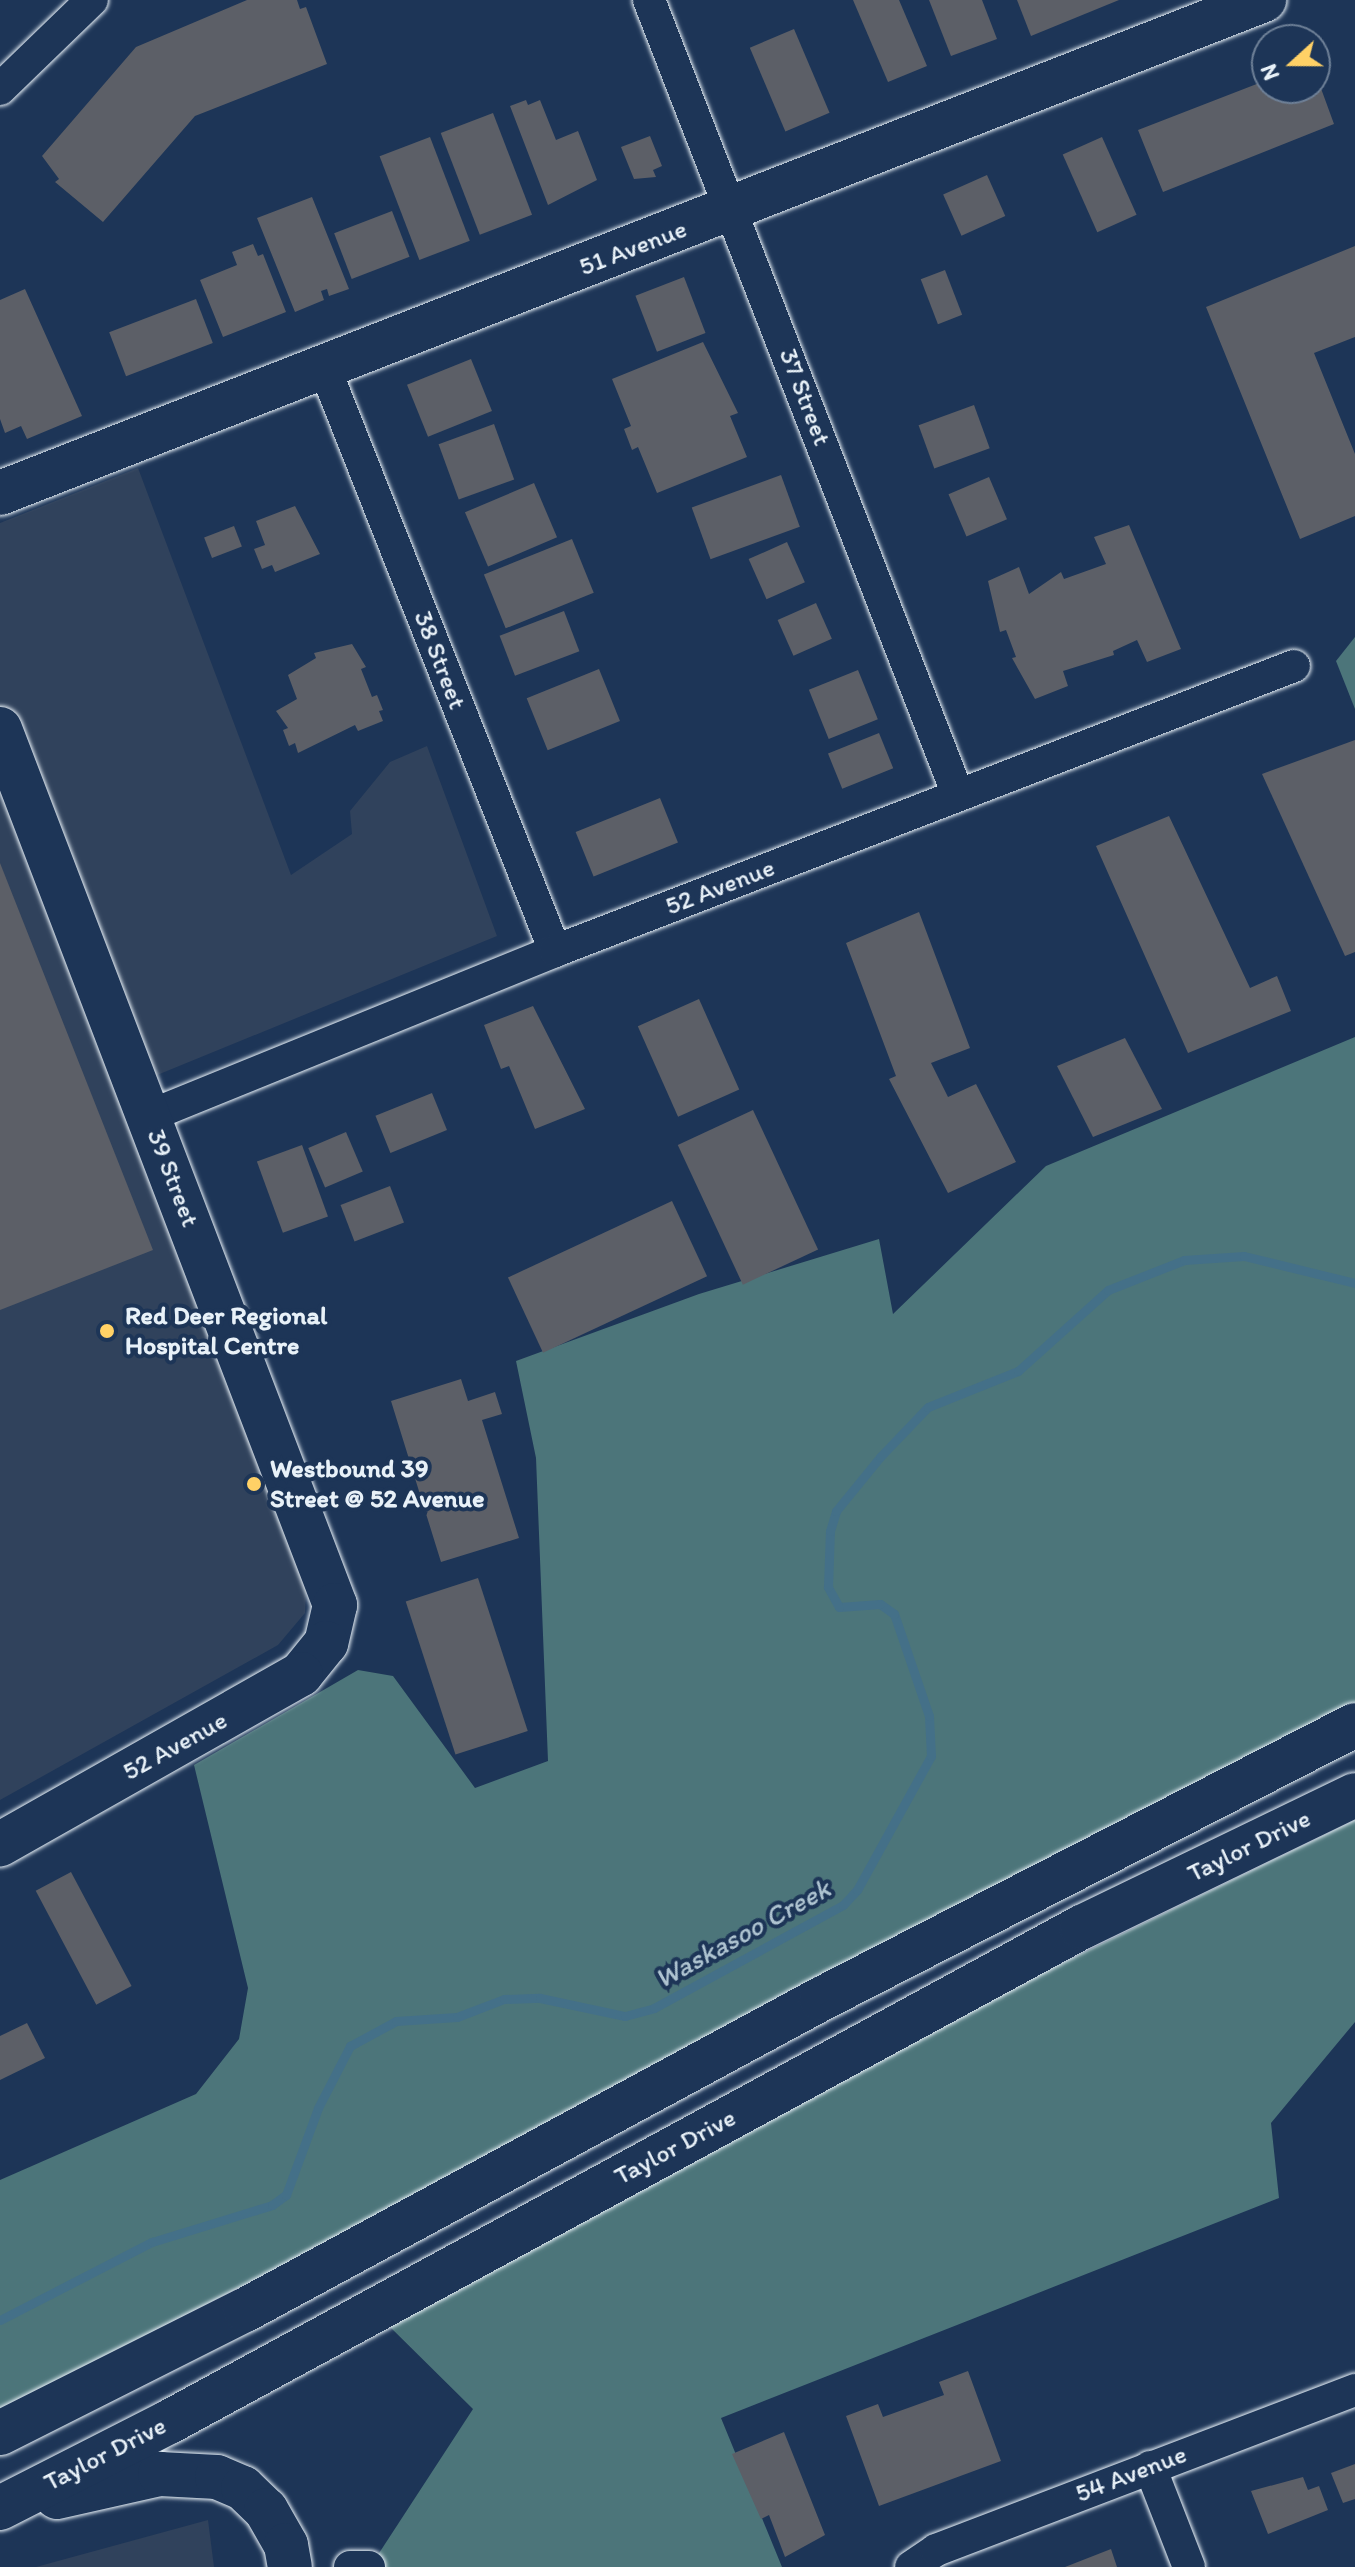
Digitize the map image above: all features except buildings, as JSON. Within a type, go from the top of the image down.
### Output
[{"type":"main road","name":"51 Avenue","points":[[0,493],[325,369],[1264,0]]},
{"type":"main road","name":"39 Street","points":[[0,729],[331,1588],[335,1605],[331,1629]]},
{"type":"main road","name":"52 Avenue","points":[[0,1844],[286,1684],[317,1659],[331,1629]]},
{"type":"main road","points":[[0,2433],[245,2310],[835,1992],[1355,1725]]},
{"type":"main road","name":"Taylor Drive","points":[[0,2509],[169,2422],[1082,1927],[1355,1795]]},
{"type":"main road","points":[[0,2509],[160,2474],[217,2477],[243,2488],[266,2510],[286,2545],[290,2567]]},
{"type":"street","points":[[0,89],[39,46],[92,0]]},
{"type":"street","name":"37 Street","points":[[649,0],[958,795]]},
{"type":"street","name":"38 Street","points":[[325,369],[555,951]]},
{"type":"street","name":"52 Avenue","points":[[149,1116],[555,951],[1294,666]]},
{"type":"street","name":"54 Avenue","points":[[911,2567],[936,2550],[1355,2390]]},
{"type":"street","points":[[1150,2467],[1189,2567]]},
{"type":"shaded area","name":"Red Deer Regional Hospital Centre","points":[[138,468],[291,875],[352,834],[350,811],[390,762],[427,746],[497,936],[123,1089],[307,1574],[305,1613],[278,1645],[0,1800],[0,523]]},
{"type":"shaded area","points":[[208,2520],[214,2567],[36,2567]]},
{"type":"green space","points":[[1355,637],[1355,709],[1336,661]]},
{"type":"green space","points":[[1355,1037],[1355,1711],[0,2411],[0,2180],[196,2094],[239,2039],[248,1988],[194,1765],[358,1670],[393,1676],[475,1788],[548,1761],[536,1458],[516,1361],[699,1294],[879,1239],[893,1314],[1046,1166]]},
{"type":"green space","points":[[1355,1820],[1355,2022],[1271,2123],[1279,2198],[721,2418],[782,2567],[370,2567],[473,2409],[386,2323],[991,1998]]},
{"type":"waterway","name":"Waskasoo Creek","points":[[0,2320],[152,2242],[272,2205],[286,2195],[318,2108],[350,2046],[396,2021],[457,2017],[504,1999],[540,1998],[625,2016],[654,2008],[843,1905],[857,1890],[931,1756],[929,1716],[894,1614],[880,1604],[839,1607],[828,1587],[830,1531],[836,1511],[880,1457],[928,1407],[1018,1371],[1108,1290],[1184,1260],[1244,1256],[1355,1283]]},
{"type":"place","name":"Red Deer Regional Hospital Centre","points":[[107,1331]]},
{"type":"place","name":"Westbound 39 Street @ 52 Avenue","points":[[254,1484]]}]
